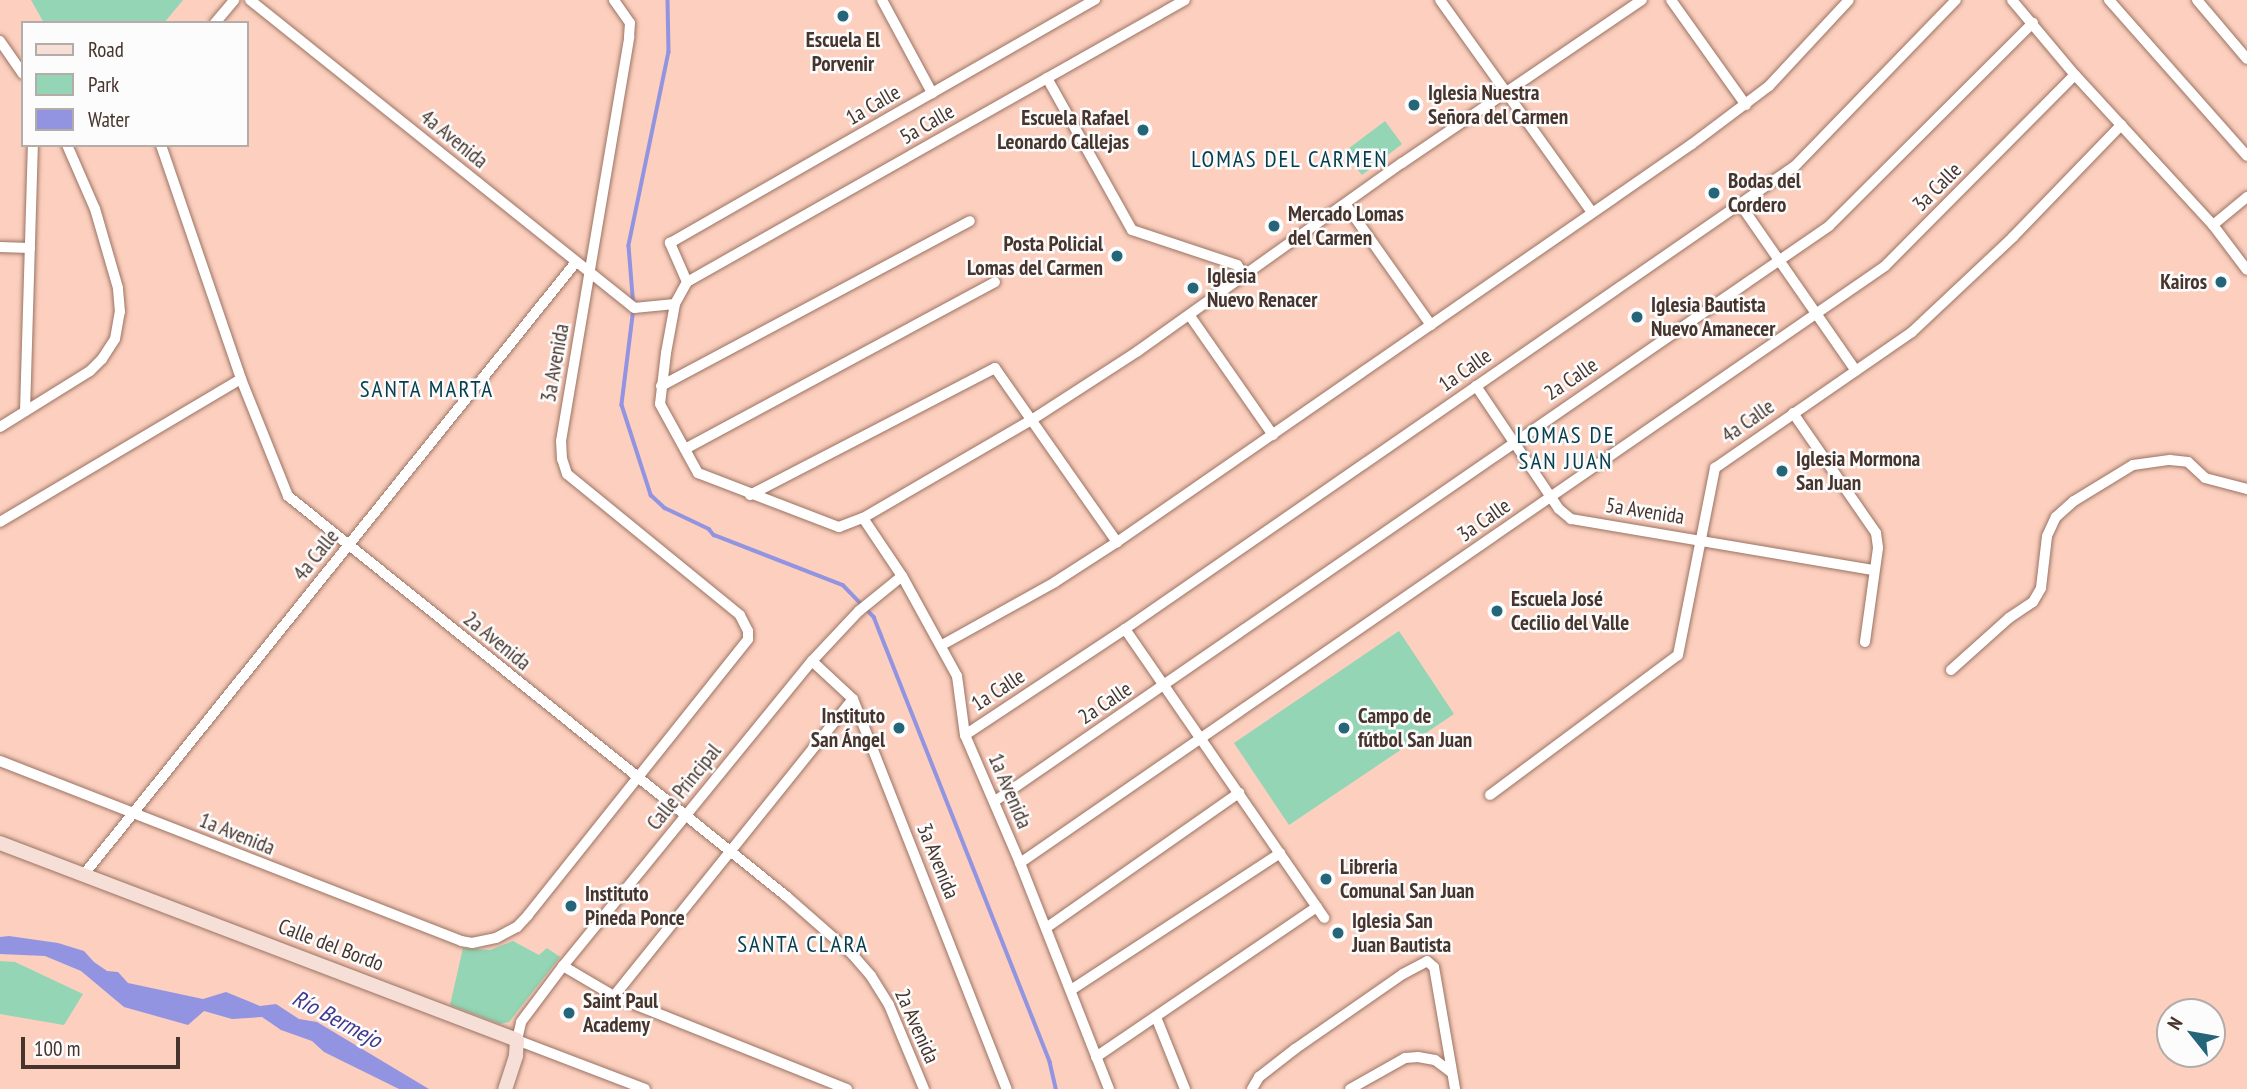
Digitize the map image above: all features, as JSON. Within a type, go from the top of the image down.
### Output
[{"type":"street","points":[[217,21],[233,0]]},
{"type":"street","name":"4a Avenida","points":[[250,0],[634,308],[676,304]]},
{"type":"street","points":[[882,0],[932,93]]},
{"type":"street","name":"1a Calle","points":[[687,282],[670,243],[1095,0]]},
{"type":"street","name":"5a Calle","points":[[687,282],[1185,0]]},
{"type":"street","points":[[1440,0],[1504,93],[1592,212]]},
{"type":"street","points":[[687,282],[676,304],[660,404],[698,473],[839,527],[863,518],[1033,419],[1190,316],[1504,93],[1642,0]]},
{"type":"street","points":[[1671,0],[1746,105]]},
{"type":"street","points":[[942,645],[1055,582],[1117,542],[1746,105],[1769,86],[1849,0]]},
{"type":"street","name":"1a Calle","points":[[965,735],[1125,629],[1795,166],[1956,0]]},
{"type":"street","points":[[2012,0],[2076,75],[2213,225],[2247,270]]},
{"type":"street","points":[[2109,0],[2247,156]]},
{"type":"street","points":[[2197,0],[2247,59]]},
{"type":"street","name":"3a Avenida","points":[[615,1],[630,23],[629,37],[561,441],[567,474],[740,615],[748,631],[745,646],[638,778]]},
{"type":"street","name":"2a Calle","points":[[995,801],[1512,442],[1829,226],[2033,23]]},
{"type":"street","points":[[0,41],[21,71]]},
{"type":"street","name":"3a Calle","points":[[1020,863],[1885,266],[2076,75]]},
{"type":"street","points":[[1048,78],[1132,230],[1237,265],[1245,276]]},
{"type":"street","name":"4a Calle","points":[[1490,795],[1678,655],[1715,468],[1912,332],[1963,286],[2121,125]]},
{"type":"street","points":[[25,411],[33,147]]},
{"type":"street","points":[[0,427],[90,370],[103,359],[115,339],[120,312],[118,288],[95,209],[68,147]]},
{"type":"street","name":"2a Avenida","points":[[162,147],[241,379],[288,496],[837,940],[872,976],[889,1005],[925,1089]]},
{"type":"street","points":[[2213,225],[2247,197]]},
{"type":"street","points":[[1740,204],[1856,371]]},
{"type":"street","points":[[1346,205],[1431,326]]},
{"type":"street","points":[[661,386],[970,220]]},
{"type":"street","points":[[0,247],[30,248]]},
{"type":"street","name":"4a Calle","points":[[85,873],[576,261]]},
{"type":"street","points":[[685,449],[995,282]]},
{"type":"street","points":[[1190,316],[1273,435]]},
{"type":"street","points":[[750,495],[995,368],[1117,542]]},
{"type":"street","points":[[0,522],[241,379]]},
{"type":"street","name":"5a Avenida","points":[[1476,386],[1550,497],[1571,519],[1874,570]]},
{"type":"street","points":[[1793,413],[1877,533],[1865,642]]},
{"type":"street","points":[[1951,670],[2009,618],[2033,602],[2041,588],[2048,536],[2056,517],[2074,501],[2133,465],[2170,460],[2188,462],[2205,478],[2247,489]]},
{"type":"street","name":"1a Avenida","points":[[863,518],[902,576],[957,676],[965,735],[995,801],[1109,1089]]},
{"type":"street","name":"Calle Principal","points":[[517,1040],[521,1022],[563,966],[812,661],[859,611],[902,576]]},
{"type":"street","points":[[1125,629],[1324,918]]},
{"type":"street","name":"3a Avenida","points":[[812,661],[853,699],[1007,1089]]},
{"type":"street","points":[[614,996],[853,699]]},
{"type":"street","name":"1a Avenida","points":[[0,761],[472,943],[496,938],[517,927],[638,778]]},
{"type":"street","points":[[1046,928],[1239,793]]},
{"type":"street","name":"Calle del Bordo","points":[[0,843],[85,873],[645,1089]]},
{"type":"street","points":[[1071,990],[1280,853]]},
{"type":"street","points":[[1096,1057],[1317,907]]},
{"type":"street","points":[[1252,1089],[1259,1077],[1295,1049],[1403,974],[1427,961],[1434,967],[1455,1089]]},
{"type":"street","points":[[563,966],[614,996],[847,1089]]},
{"type":"street","points":[[1156,1017],[1185,1089]]},
{"type":"street","points":[[507,1084],[516,1056],[517,1040]]},
{"type":"street","points":[[1350,1089],[1405,1058],[1435,1060],[1451,1072]]},
{"type":"green space","points":[[31,0],[183,0],[166,21],[43,21]]},
{"type":"green space","points":[[1385,121],[1402,144],[1362,175],[1344,152]]},
{"type":"green space","name":"Campo de fútbol San Juan","points":[[1399,631],[1454,714],[1289,825],[1234,743]]},
{"type":"green space","points":[[513,941],[539,955],[547,948],[560,957],[509,1022],[500,1024],[450,1005],[463,948],[490,950]]},
{"type":"green space","points":[[0,961],[15,962],[83,994],[64,1025],[0,1014]]},
{"type":"water","points":[[0,937],[58,943],[84,951],[107,971],[118,972],[128,983],[203,999],[226,992],[260,1006],[276,1004],[299,1019],[317,1022],[429,1089],[399,1089],[324,1052],[312,1041],[281,1030],[262,1017],[232,1019],[204,1011],[188,1025],[124,1007],[81,971],[45,956],[0,954]]},
{"type":"waterway","points":[[668,0],[669,52],[629,246],[634,308],[622,405],[651,495],[665,508],[709,529],[714,535],[843,585],[874,617],[1050,1062],[1056,1089]]},
{"type":"place","name":"Escuela El Porvenir","points":[[843,16]]},
{"type":"place","name":"Iglesia Nuestra Señora del Carmen","points":[[1414,105]]},
{"type":"place","name":"Escuela Rafael Leonardo Callejas","points":[[1143,130]]},
{"type":"place","name":"Bodas del Cordero","points":[[1714,193]]},
{"type":"place","name":"Mercado Lomas del Carmen","points":[[1274,226]]},
{"type":"place","name":"Posta Policial Lomas del Carmen","points":[[1117,256]]},
{"type":"place","name":"Kairos","points":[[2221,282]]},
{"type":"place","name":"Iglesia Nuevo Renacer","points":[[1193,288]]},
{"type":"place","name":"Iglesia Bautista Nuevo Amanecer","points":[[1637,317]]},
{"type":"place","name":"Iglesia Mormona San Juan","points":[[1782,471]]},
{"type":"place","name":"Escuela José Cecilio del Valle","points":[[1497,611]]},
{"type":"place","name":"Instituto San Ángel","points":[[899,728]]},
{"type":"place","name":"Campo de fútbol San Juan","points":[[1344,728]]},
{"type":"place","name":"Libreria Comunal San Juan","points":[[1326,879]]},
{"type":"place","name":"Instituto Pineda Ponce","points":[[571,906]]},
{"type":"place","name":"Iglesia San Juan Bautista","points":[[1338,933]]},
{"type":"place","name":"Saint Paul Academy","points":[[569,1013]]},
{"type":"district","name":"LOMAS DEL CARMEN","points":[[1290,159]]},
{"type":"district","name":"SANTA MARTA","points":[[427,389]]},
{"type":"district","name":"LOMAS DE SAN JUAN","points":[[1566,448]]},
{"type":"district","name":"SANTA CLARA","points":[[803,944]]},
{"type":"water label","name":"Río Bermejo","points":[[337,1019]]}]
